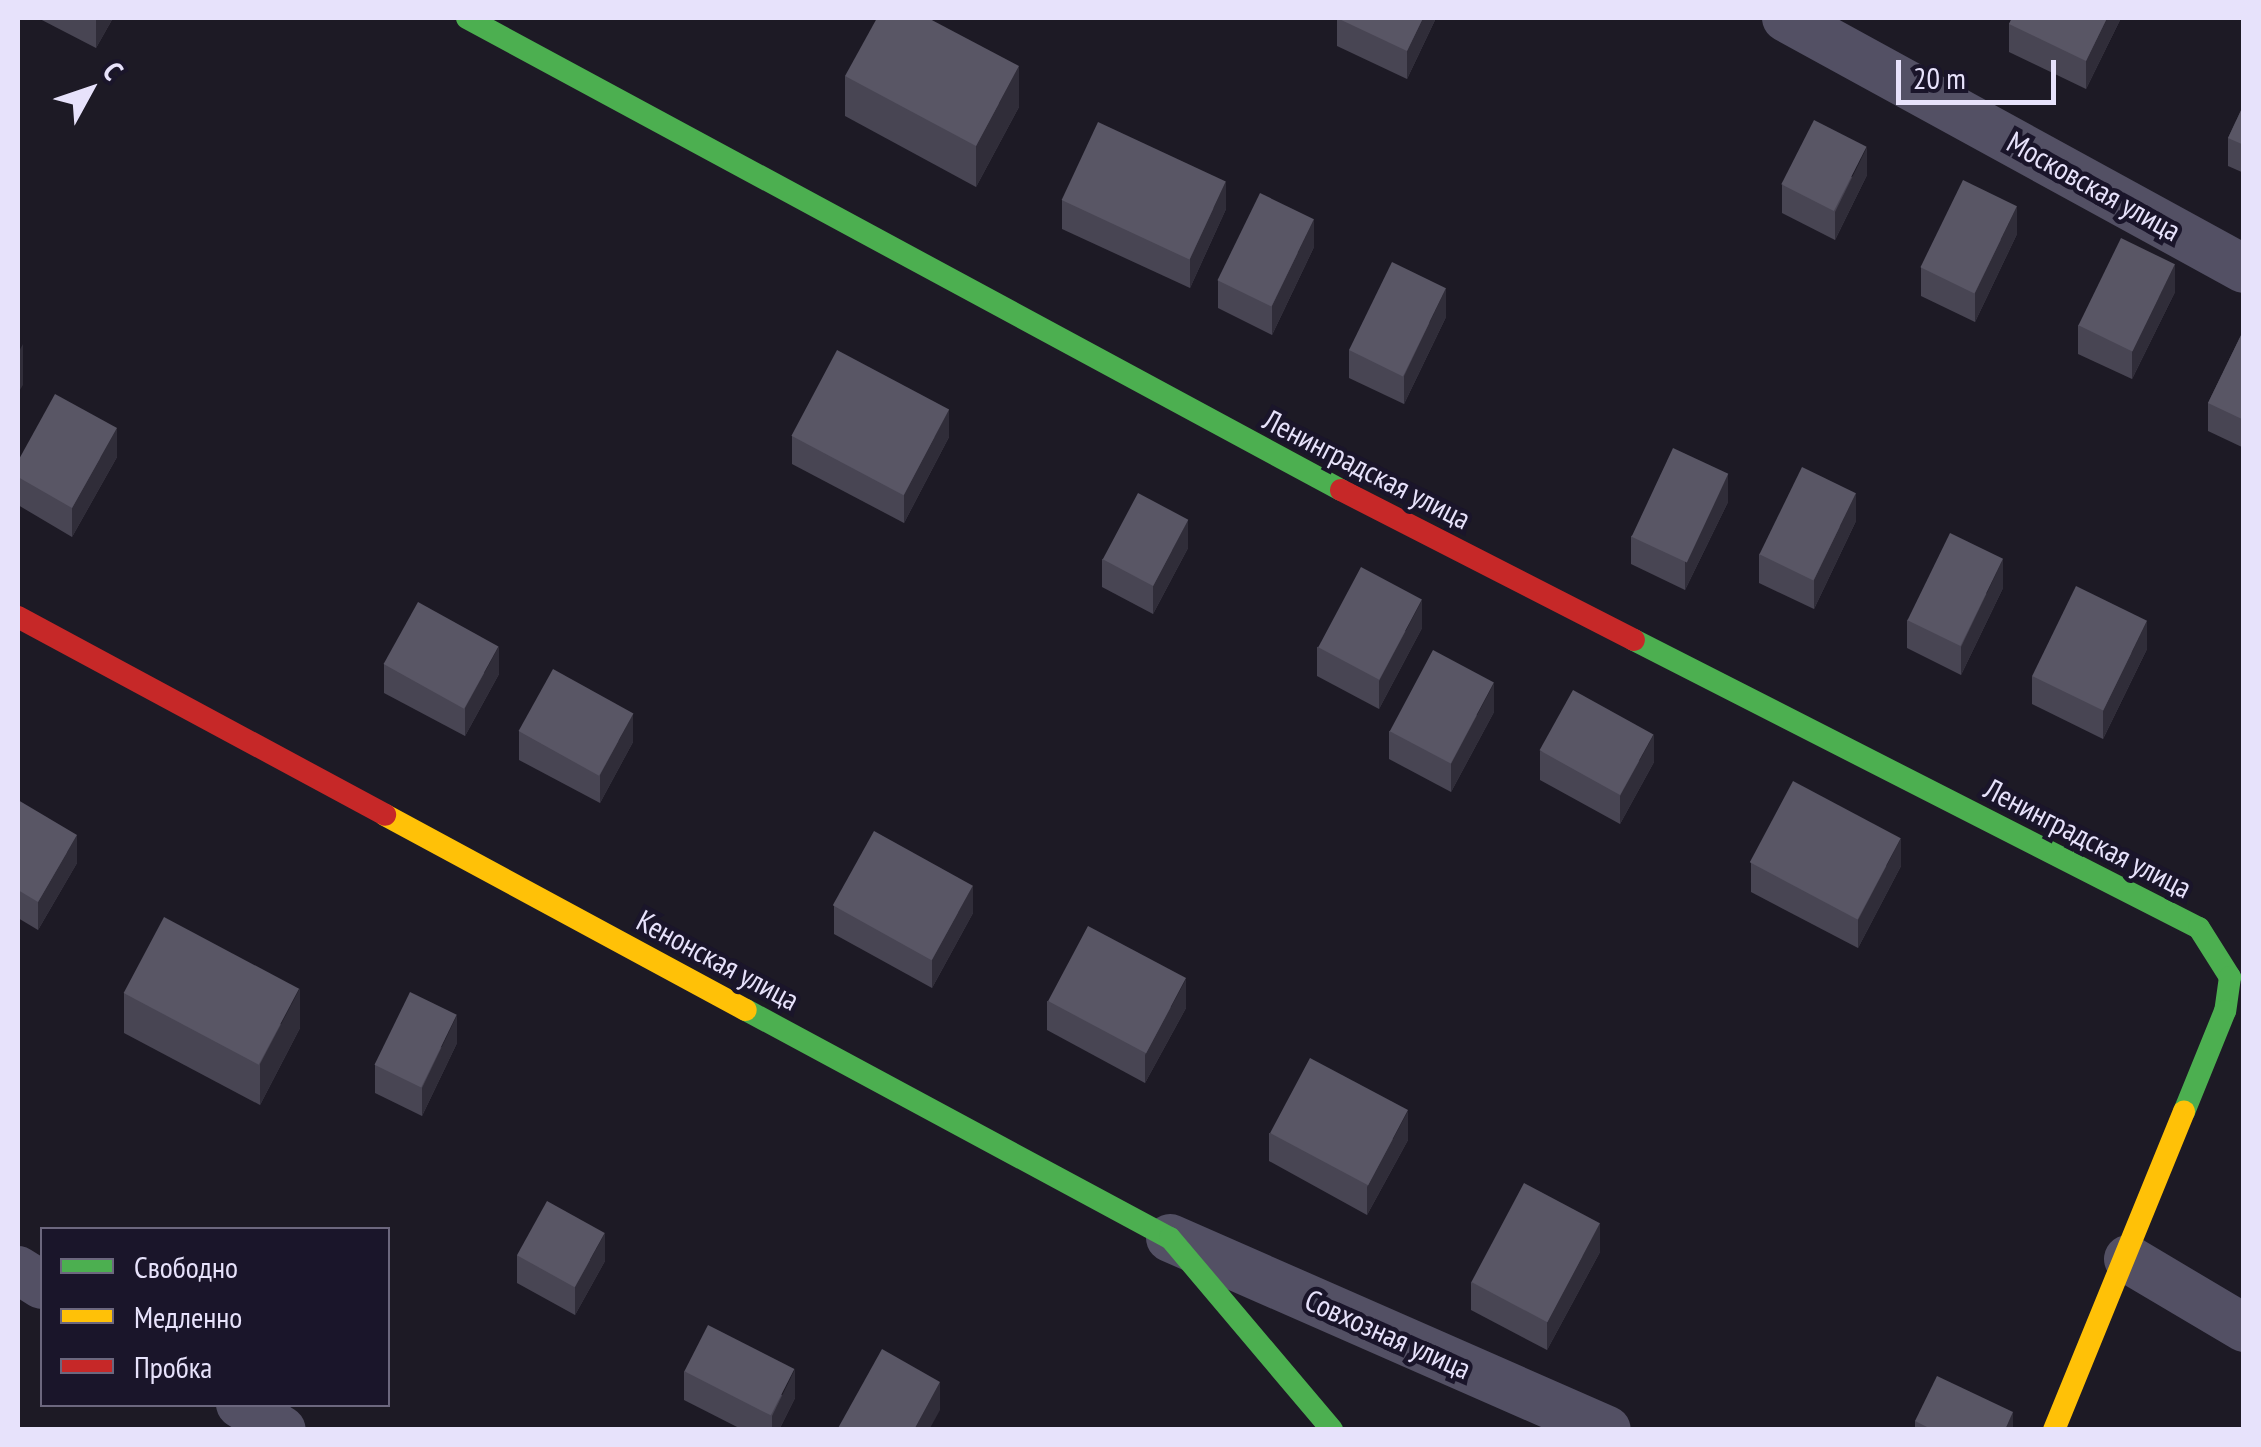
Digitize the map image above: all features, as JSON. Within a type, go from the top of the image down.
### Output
[{"type":"street","name":"Ленинградская улица","points":[[467,18],[1280,459],[2198,928],[2230,976],[2224,1011],[2128,1259]]},
{"type":"street","name":"Московская улица","points":[[1786,18],[2244,269]]},
{"type":"street","name":"Кенонская улица","points":[[18,617],[1170,1238],[1332,1430]]},
{"type":"street","name":"Совхозная улица","points":[[1170,1238],[1607,1430]]},
{"type":"street","points":[[2054,1430],[2128,1259],[2244,1328]]},
{"type":"street","points":[[18,1270],[40,1284]]},
{"type":"street","points":[[245,1407],[282,1430]]},
{"type":"building","points":[[877,18],[928,18],[1019,66],[976,146],[845,76]]},
{"type":"building","points":[[1337,18],[1423,18],[1407,51]]},
{"type":"building","points":[[2012,18],[2107,18],[2086,61],[2009,24]]},
{"type":"building","points":[[2244,104],[2244,145],[2228,138]]},
{"type":"building","points":[[1814,120],[1867,147],[1834,211],[1781,184]]},
{"type":"building","points":[[1098,122],[1226,182],[1189,260],[1062,200]]},
{"type":"building","points":[[1963,180],[2017,206],[1974,293],[1920,267]]},
{"type":"building","points":[[1260,193],[1314,219],[1271,306],[1217,280]]},
{"type":"building","points":[[2121,238],[2175,264],[2132,351],[2078,325]]},
{"type":"building","points":[[1392,262],[1446,288],[1403,376],[1349,350]]},
{"type":"building","points":[[2244,329],[2244,420],[2208,403]]},
{"type":"building","points":[[837,350],[949,410],[904,495],[791,436]]},
{"type":"building","points":[[55,394],[117,428],[72,508],[18,477],[18,461]]},
{"type":"building","points":[[1673,448],[1728,474],[1687,563],[1632,537]]},
{"type":"building","points":[[1802,467],[1856,493],[1813,580],[1759,554]]},
{"type":"building","points":[[1138,493],[1188,520],[1153,586],[1103,559]]},
{"type":"building","points":[[1950,533],[2003,559],[1961,646],[1907,620]]},
{"type":"building","points":[[1361,567],[1422,599],[1379,680],[1318,647]]},
{"type":"building","points":[[2076,586],[2147,621],[2103,711],[2032,676]]},
{"type":"building","points":[[418,602],[498,647],[464,709],[384,664]]},
{"type":"building","points":[[1433,650],[1494,682],[1451,764],[1390,731]]},
{"type":"building","points":[[553,669],[633,714],[599,776],[519,731]]},
{"type":"building","points":[[1573,690],[1653,735],[1620,795],[1540,750]]},
{"type":"building","points":[[1793,781],[1901,838],[1858,920],[1750,862]]},
{"type":"building","points":[[18,800],[77,835],[38,902],[18,890]]},
{"type":"building","points":[[874,831],[973,886],[932,960],[833,905]]},
{"type":"building","points":[[164,917],[299,989],[259,1065],[124,993]]},
{"type":"building","points":[[1088,926],[1186,978],[1146,1053],[1048,1001]]},
{"type":"building","points":[[410,992],[457,1015],[421,1088],[374,1065]]},
{"type":"building","points":[[1310,1058],[1408,1110],[1368,1185],[1270,1133]]},
{"type":"building","points":[[1524,1183],[1600,1223],[1547,1322],[1471,1282]]},
{"type":"building","points":[[547,1201],[605,1233],[575,1287],[517,1255]]},
{"type":"building","points":[[708,1325],[794,1369],[771,1415],[684,1371]]},
{"type":"building","points":[[882,1349],[940,1382],[914,1430],[837,1430]]},
{"type":"building","points":[[1937,1376],[2013,1412],[2005,1430],[1933,1430],[1915,1421]]},
{"type":"traffic: fast","points":[[467,18],[1341,490]]},
{"type":"traffic: fast","points":[[1634,640],[2199,928],[2230,977],[2225,1011],[2184,1112]]},
{"type":"traffic: fast","points":[[746,1010],[1170,1238],[1332,1430]]},
{"type":"traffic: slow","points":[[385,815],[746,1010]]},
{"type":"traffic: slow","points":[[2054,1430],[2184,1112]]},
{"type":"traffic: jam","points":[[1341,490],[1634,640]]},
{"type":"traffic: jam","points":[[18,617],[385,815]]}]
